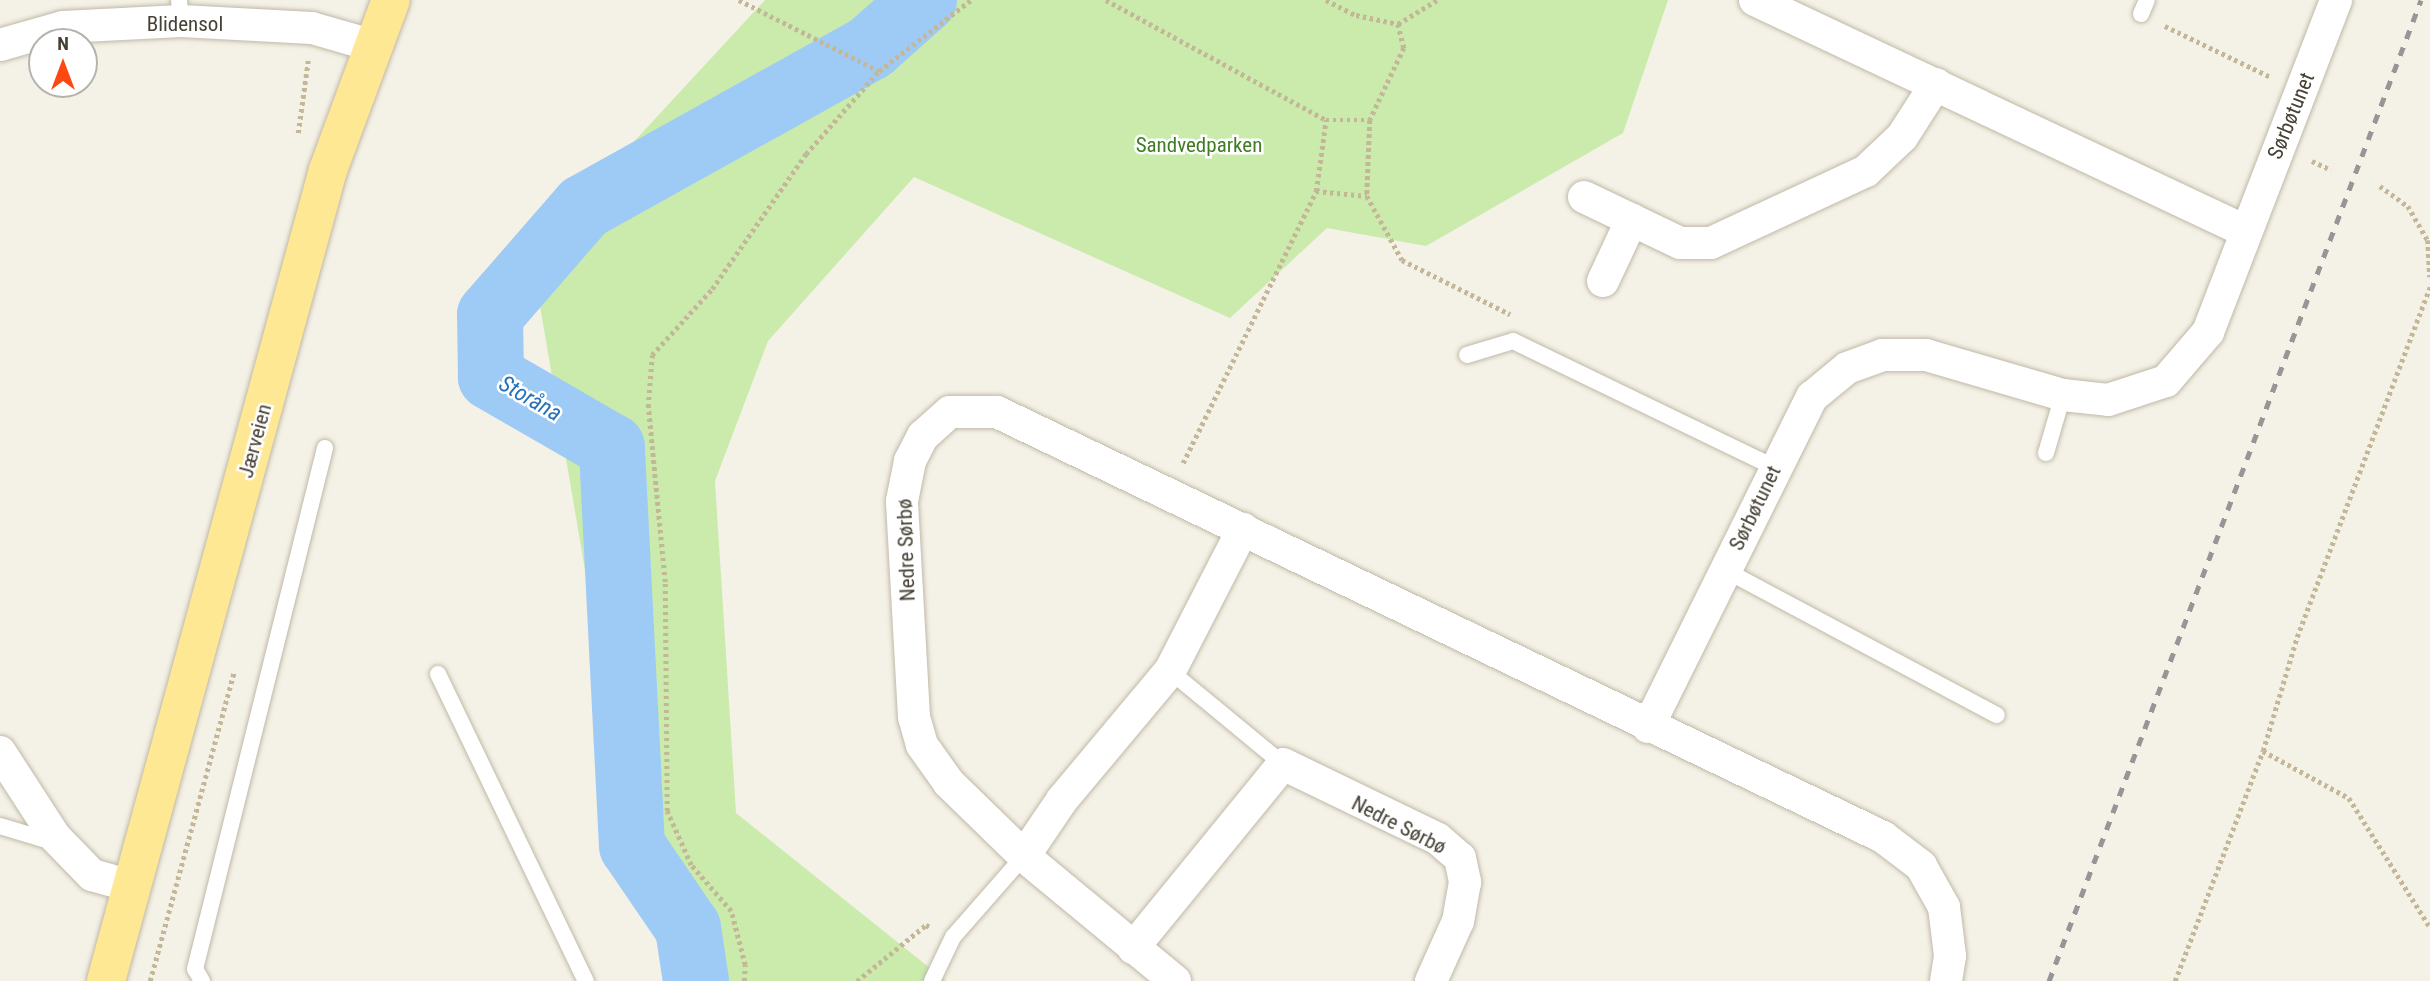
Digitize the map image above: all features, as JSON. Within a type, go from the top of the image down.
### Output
[{"type":"main road","name":"Jærveien","points":[[106,981],[328,170],[371,45],[391,0]]},
{"type":"street","points":[[1755,0],[2245,231]]},
{"type":"street","name":"Sørbøtunet","points":[[1648,727],[1774,467],[1812,397],[1847,368],[1882,355],[1926,355],[2063,395],[2108,400],[2166,381],[2208,332],[2336,0]]},
{"type":"street","name":"Blidensol","points":[[0,45],[63,27],[180,11],[313,28],[371,45]]},
{"type":"street","points":[[1584,197],[1679,243],[1711,243],[1866,171],[1902,137],[1936,84]]},
{"type":"street","points":[[1603,281],[1632,219]]},
{"type":"street","name":"Nedre Sørbø","points":[[1175,981],[1024,856],[949,783],[922,745],[914,717],[902,501],[910,461],[923,436],[950,412],[997,412],[1169,492],[1648,727]]},
{"type":"street","points":[[1024,856],[1062,800],[1170,671],[1243,529]]},
{"type":"street","points":[[1648,727],[1883,837],[1921,866],[1944,907],[1950,956],[1946,981]]},
{"type":"street","points":[[0,752],[55,837],[92,875],[131,886]]},
{"type":"street","points":[[1133,948],[1283,764]]},
{"type":"street","name":"Nedre Sørbø","points":[[1283,764],[1437,839],[1460,858],[1465,882],[1458,921],[1431,981]]},
{"type":"lane","points":[[1467,355],[1513,341],[1774,467]]},
{"type":"lane","points":[[2046,453],[2063,395]]},
{"type":"lane","points":[[202,981],[195,969],[325,448]]},
{"type":"lane","points":[[1725,570],[1997,715]]},
{"type":"lane","points":[[1170,671],[1283,764]]},
{"type":"lane","points":[[438,674],[586,981]]},
{"type":"lane","points":[[0,826],[43,839],[55,837]]},
{"type":"lane","points":[[932,981],[953,937],[1024,856]]},
{"type":"path","points":[[739,0],[879,71]]},
{"type":"path","points":[[744,981],[745,965],[731,911],[691,865],[667,811],[665,582],[648,407],[652,355],[712,289],[806,154],[879,71],[971,0]]},
{"type":"path","points":[[1106,0],[1326,121],[1370,120]]},
{"type":"path","points":[[1326,0],[1356,15],[1398,24],[1437,0]]},
{"type":"path","points":[[2144,7],[2302,92]]},
{"type":"path","points":[[1398,24],[1404,48],[1370,120],[1367,196],[1402,260],[1536,328],[1535,352]]},
{"type":"path","points":[[1169,492],[1316,191],[1326,121]]},
{"type":"path","points":[[2380,186],[2408,206],[2428,240],[2430,276]]},
{"type":"path","points":[[1316,191],[1367,196]]},
{"type":"path","points":[[2175,981],[2263,751],[2297,637],[2430,286]]},
{"type":"path","points":[[2263,751],[2349,798],[2430,927]]},
{"type":"path","points":[[857,981],[926,925],[953,937]]},
{"type":"green space","name":"Sandvedparken","points":[[765,0],[1668,0],[1623,133],[1426,246],[1327,228],[1230,318],[914,177],[768,341],[715,481],[736,813],[946,981],[688,981],[632,846],[531,253]]},
{"type":"waterway","name":"Storåna","points":[[696,981],[688,928],[632,846],[612,447],[491,377],[490,315],[584,207],[871,47],[924,0]]},
{"type":"railway","points":[[2049,981],[2421,0]]}]
